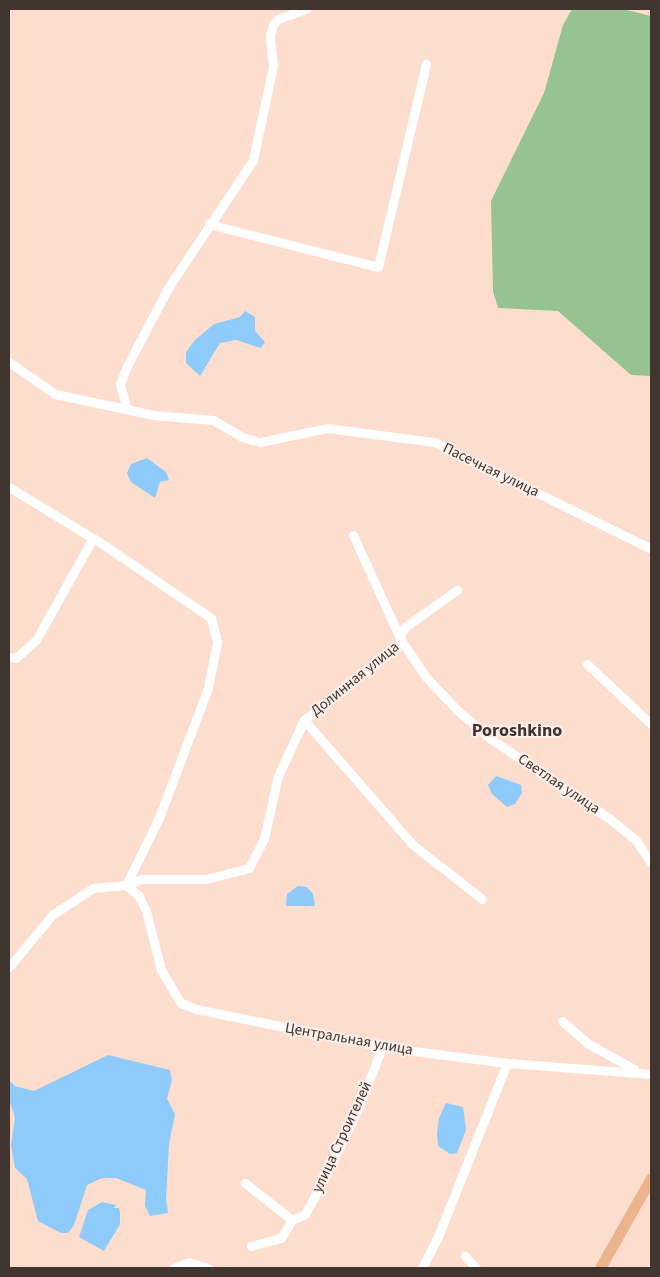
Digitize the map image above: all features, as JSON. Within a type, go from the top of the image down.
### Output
[{"type":"main road","points":[[600,1268],[651,1178]]},
{"type":"street","points":[[127,408],[120,384],[126,366],[168,288],[253,160],[273,66],[270,35],[273,25],[278,19],[306,9]]},
{"type":"street","points":[[209,224],[378,267],[426,64]]},
{"type":"street","name":"Пасечная улица","points":[[9,362],[55,394],[177,418],[214,420],[242,437],[260,442],[327,428],[427,440],[455,450],[651,549]]},
{"type":"street","points":[[9,487],[93,538],[211,618],[217,642],[204,697],[158,820],[126,886]]},
{"type":"street","name":"Светлая улица","points":[[352,535],[401,640],[425,676],[457,710],[491,738],[610,818],[634,839],[651,863]]},
{"type":"street","points":[[9,657],[16,658],[36,640],[93,538]]},
{"type":"street","name":"Долинная улица","points":[[9,967],[52,915],[74,898],[93,888],[126,886],[140,879],[206,879],[249,868],[264,838],[278,776],[304,720],[401,640],[405,627],[457,590]]},
{"type":"street","points":[[587,664],[651,724]]},
{"type":"street","points":[[304,720],[412,844],[482,899]]},
{"type":"street","name":"Центральная улица","points":[[126,886],[138,895],[146,912],[161,970],[181,1003],[234,1017],[382,1047],[507,1063],[637,1071],[651,1074]]},
{"type":"street","points":[[562,1021],[587,1043],[637,1071]]},
{"type":"street","name":"улица Строителей","points":[[250,1246],[281,1238],[292,1220],[305,1214],[359,1107],[382,1047]]},
{"type":"street","points":[[422,1268],[437,1239],[507,1063]]},
{"type":"street","points":[[245,1183],[292,1220]]},
{"type":"street","points":[[465,1256],[476,1268]]},
{"type":"street","points":[[174,1268],[188,1262],[208,1268]]},
{"type":"green space","points":[[572,9],[623,9],[651,16],[651,376],[631,375],[558,311],[498,308],[493,291],[491,201],[544,93],[563,25]]},
{"type":"water","points":[[245,311],[255,317],[255,331],[265,342],[261,348],[236,340],[220,343],[200,376],[186,363],[186,352],[195,340],[214,324],[240,317]]},
{"type":"water","points":[[147,458],[166,472],[169,480],[160,482],[155,498],[131,482],[127,473],[131,464]]},
{"type":"water","points":[[496,776],[521,785],[522,793],[515,804],[507,807],[492,794],[488,785]]},
{"type":"water","points":[[298,886],[307,887],[313,894],[315,906],[286,906],[287,894]]},
{"type":"water","points":[[108,1055],[170,1070],[172,1080],[167,1099],[175,1114],[169,1144],[166,1199],[168,1213],[150,1216],[145,1206],[146,1190],[116,1178],[102,1178],[87,1185],[74,1225],[68,1233],[61,1233],[38,1221],[27,1179],[15,1168],[11,1145],[15,1118],[9,1099],[9,1080],[15,1086],[34,1091]]},
{"type":"water","points":[[446,1103],[463,1107],[466,1130],[457,1153],[450,1154],[438,1146],[439,1118]]},
{"type":"water","points":[[102,1202],[116,1205],[114,1208],[119,1208],[120,1213],[120,1224],[104,1251],[79,1237],[88,1210]]},
{"type":"district","name":"Poroshkino","points":[[517,731]]}]
